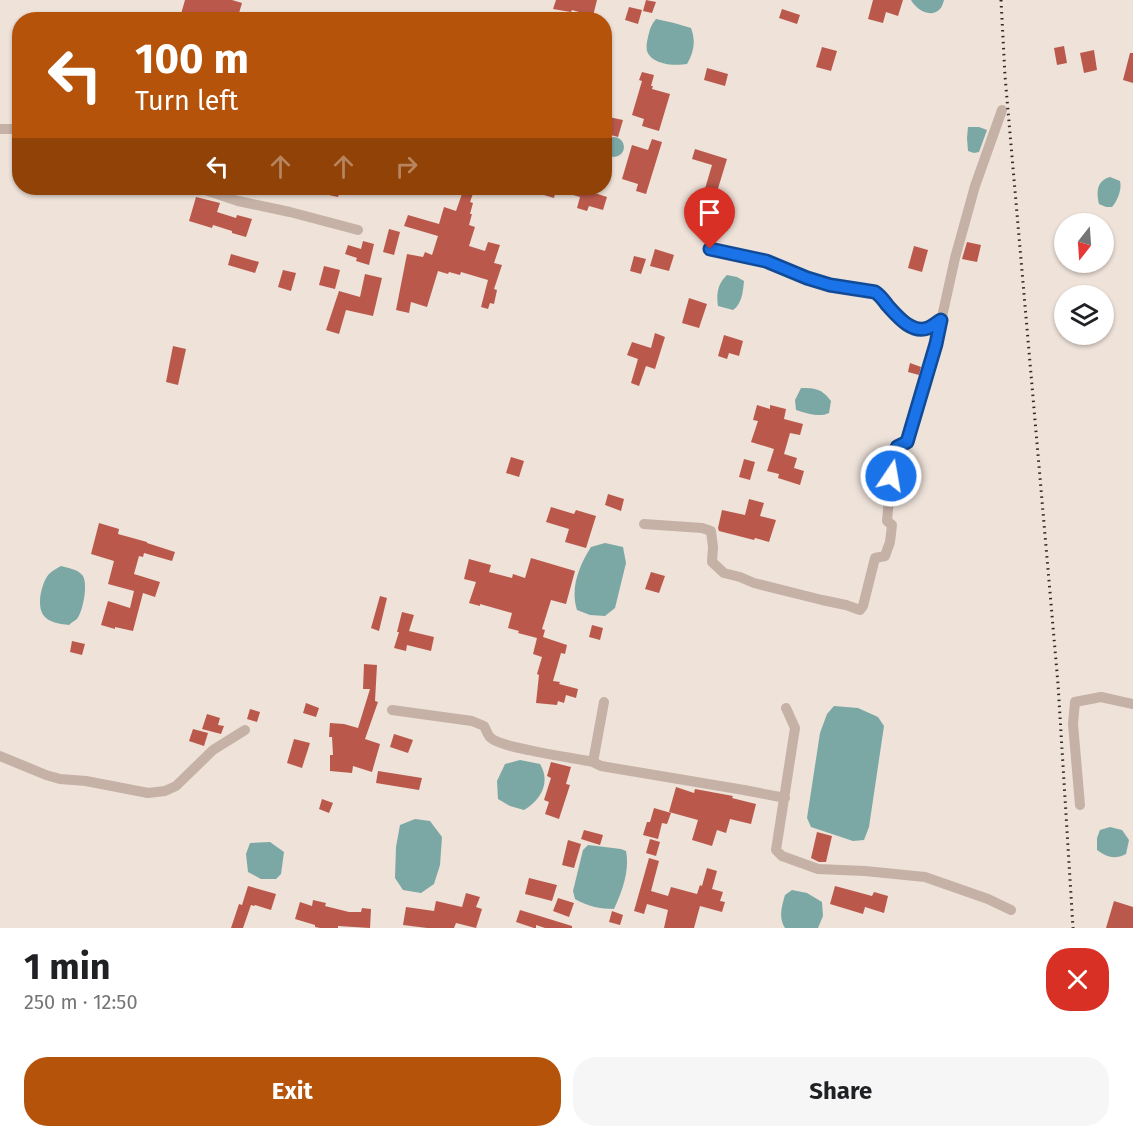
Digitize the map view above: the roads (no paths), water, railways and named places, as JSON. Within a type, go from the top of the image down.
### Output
[{"type":"street","points":[[644,524],[702,528],[711,531],[712,562],[724,573],[754,584],[860,610],[875,558],[885,555],[890,542],[892,525],[887,521],[891,476],[897,447],[907,442],[936,344],[955,258],[975,186],[1002,110]]},
{"type":"street","points":[[220,195],[358,230]]},
{"type":"street","points":[[710,249],[766,261],[830,285],[875,292],[907,325],[921,329],[928,328],[941,320]]},
{"type":"street","points":[[1080,805],[1073,724],[1076,702],[1101,697],[1133,704]]},
{"type":"street","points":[[593,762],[604,702]]},
{"type":"street","points":[[786,708],[795,728],[776,850],[782,856],[818,869],[925,877],[988,899],[1011,910]]},
{"type":"street","points":[[392,710],[472,721],[484,726],[491,738],[502,744],[593,762],[601,766],[744,789],[785,798]]},
{"type":"street","points":[[0,756],[60,779],[86,781],[148,793],[165,791],[176,786],[213,750],[245,730]]},
{"type":"water","points":[[911,0],[944,0],[940,9],[928,13],[916,7]]},
{"type":"water","points":[[656,19],[691,28],[694,46],[687,64],[659,62],[650,56],[647,51],[647,42]]},
{"type":"water","points":[[968,127],[987,130],[979,152],[968,151]]},
{"type":"water","points":[[612,138],[618,138],[623,143],[621,154],[612,156]]},
{"type":"water","points":[[1110,177],[1120,181],[1120,187],[1112,207],[1106,207],[1099,204],[1098,191],[1102,181]]},
{"type":"water","points":[[727,275],[744,281],[740,301],[733,310],[718,306],[718,289]]},
{"type":"water","points":[[801,388],[815,389],[825,394],[831,401],[829,413],[816,415],[796,410],[795,400]]},
{"type":"water","points":[[605,543],[623,547],[626,563],[615,608],[605,616],[590,615],[577,610],[575,585],[579,569],[591,547]]},
{"type":"water","points":[[61,566],[78,572],[84,580],[85,591],[81,610],[77,619],[69,625],[48,620],[43,614],[40,603],[46,578]]},
{"type":"water","points":[[834,706],[858,708],[878,717],[884,726],[869,827],[864,840],[853,841],[811,827],[807,818],[820,733],[827,714]]},
{"type":"water","points":[[520,760],[540,764],[545,777],[539,796],[524,810],[498,799],[497,781],[505,764]]},
{"type":"water","points":[[415,819],[430,821],[442,837],[440,865],[434,884],[421,893],[403,890],[395,878],[396,847],[400,825]]},
{"type":"water","points":[[1110,827],[1122,830],[1129,840],[1126,854],[1111,857],[1097,850],[1100,830]]},
{"type":"water","points":[[270,842],[284,852],[281,874],[276,879],[261,879],[248,872],[246,854],[250,843]]},
{"type":"water","points":[[588,845],[626,851],[626,873],[614,909],[594,907],[575,899],[573,891],[583,850]]},
{"type":"water","points":[[792,890],[807,893],[822,902],[823,916],[818,928],[785,928],[781,916],[782,907],[785,895]]},
{"type":"railway","points":[[1001,0],[1005,76],[1058,684],[1073,928]]}]
